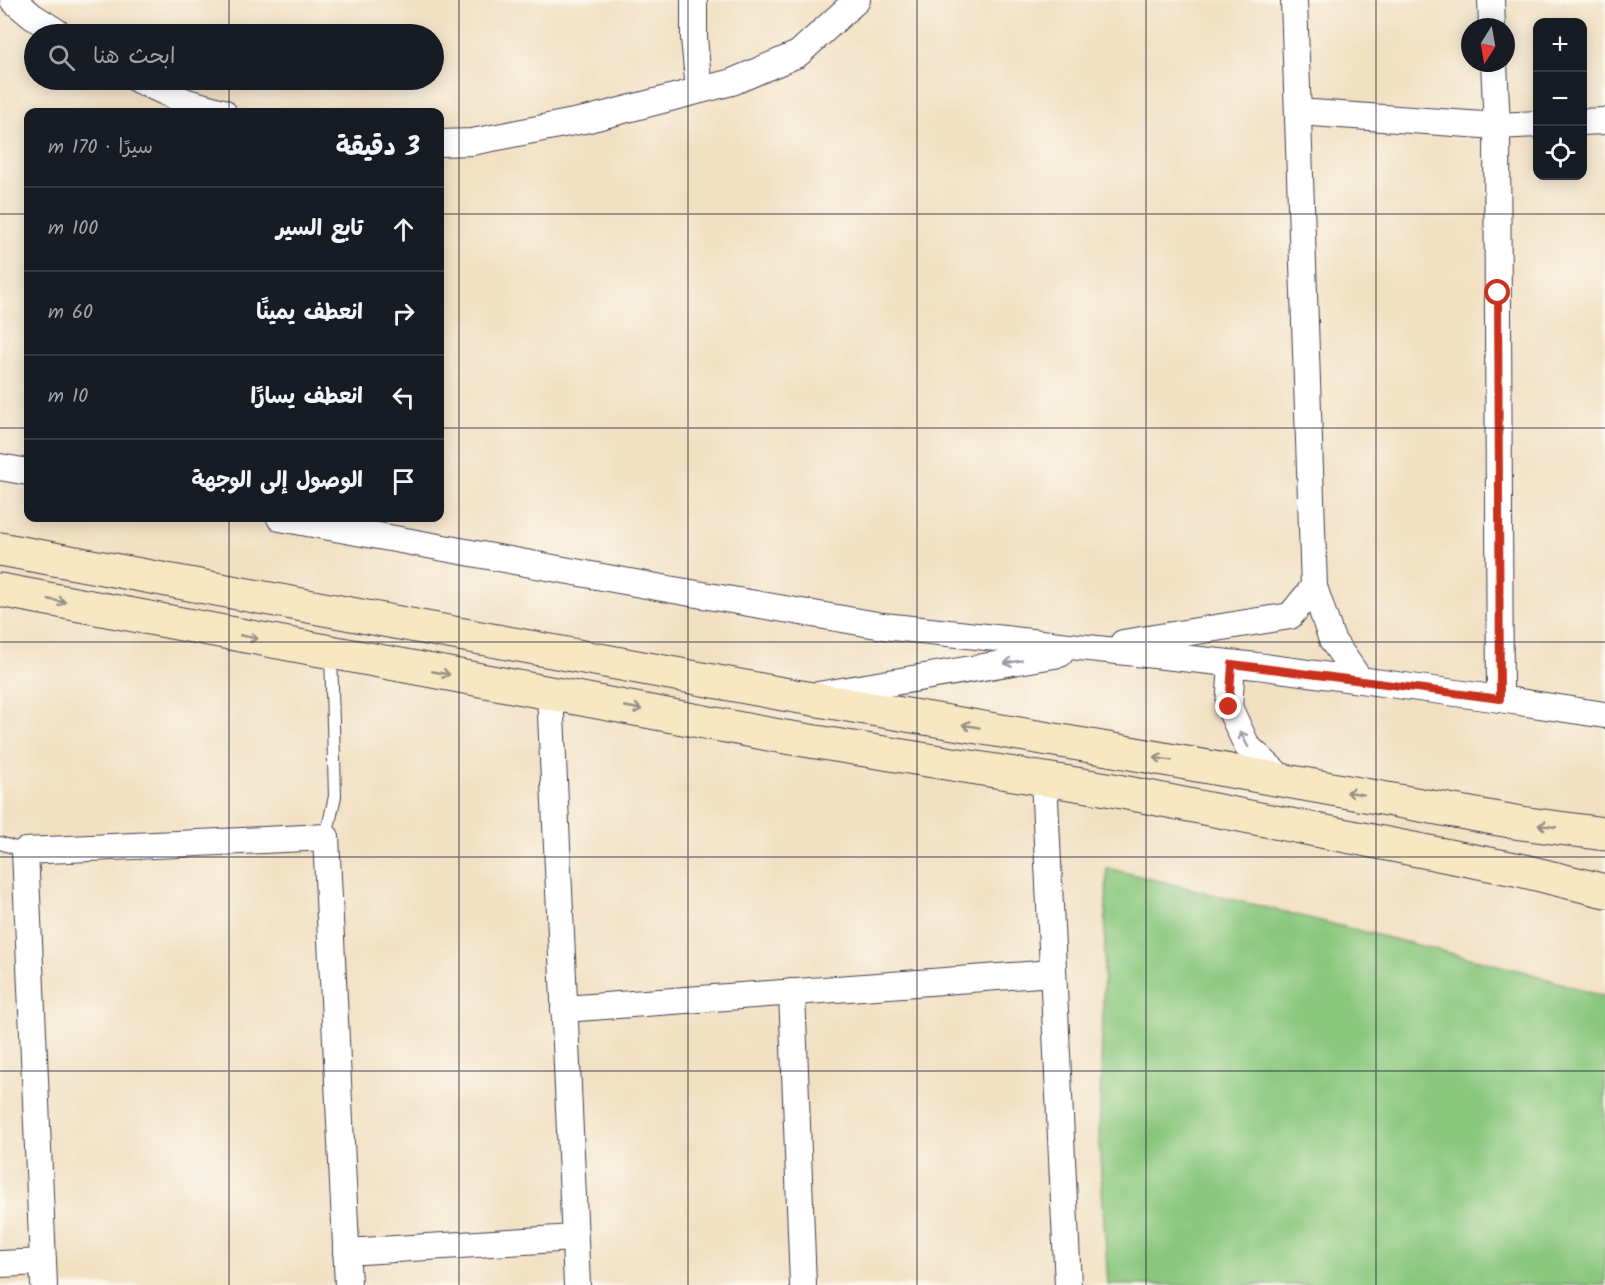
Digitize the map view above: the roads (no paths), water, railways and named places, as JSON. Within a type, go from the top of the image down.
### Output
[{"type":"main road","points":[[0,549],[802,697],[1521,823],[1605,834]]},
{"type":"main road","points":[[0,590],[779,736],[1107,789],[1520,870],[1605,891]]},
{"type":"street","points":[[13,0],[44,24]]},
{"type":"street","points":[[694,0],[694,38],[699,90]]},
{"type":"street","points":[[444,143],[472,142],[577,122],[732,81],[798,54],[857,0]]},
{"type":"street","points":[[1294,0],[1314,587],[1332,640],[1360,680]]},
{"type":"street","points":[[1491,0],[1492,18]]},
{"type":"street","points":[[1494,72],[1497,126],[1500,699]]},
{"type":"street","points":[[160,90],[187,102],[209,108]]},
{"type":"street","points":[[1298,112],[1497,126],[1533,124]]},
{"type":"street","points":[[1587,122],[1605,121]]},
{"type":"street","points":[[0,467],[24,471]]},
{"type":"street","points":[[302,522],[883,626],[1232,664],[1605,715]]},
{"type":"street","points":[[802,697],[1290,616],[1314,587]]},
{"type":"street","points":[[1232,664],[1229,707],[1247,746],[1285,781]]},
{"type":"street","points":[[550,693],[577,1285]]},
{"type":"street","points":[[1044,779],[1068,1285]]},
{"type":"street","points":[[0,1264],[44,1273],[25,851],[326,837],[348,1285]]},
{"type":"street","points":[[564,1009],[1053,973]]},
{"type":"street","points":[[792,992],[803,1285]]},
{"type":"street","points":[[346,1252],[574,1238]]},
{"type":"lane","points":[[326,837],[335,796],[331,652]]},
{"type":"lane","points":[[0,843],[25,851]]}]
